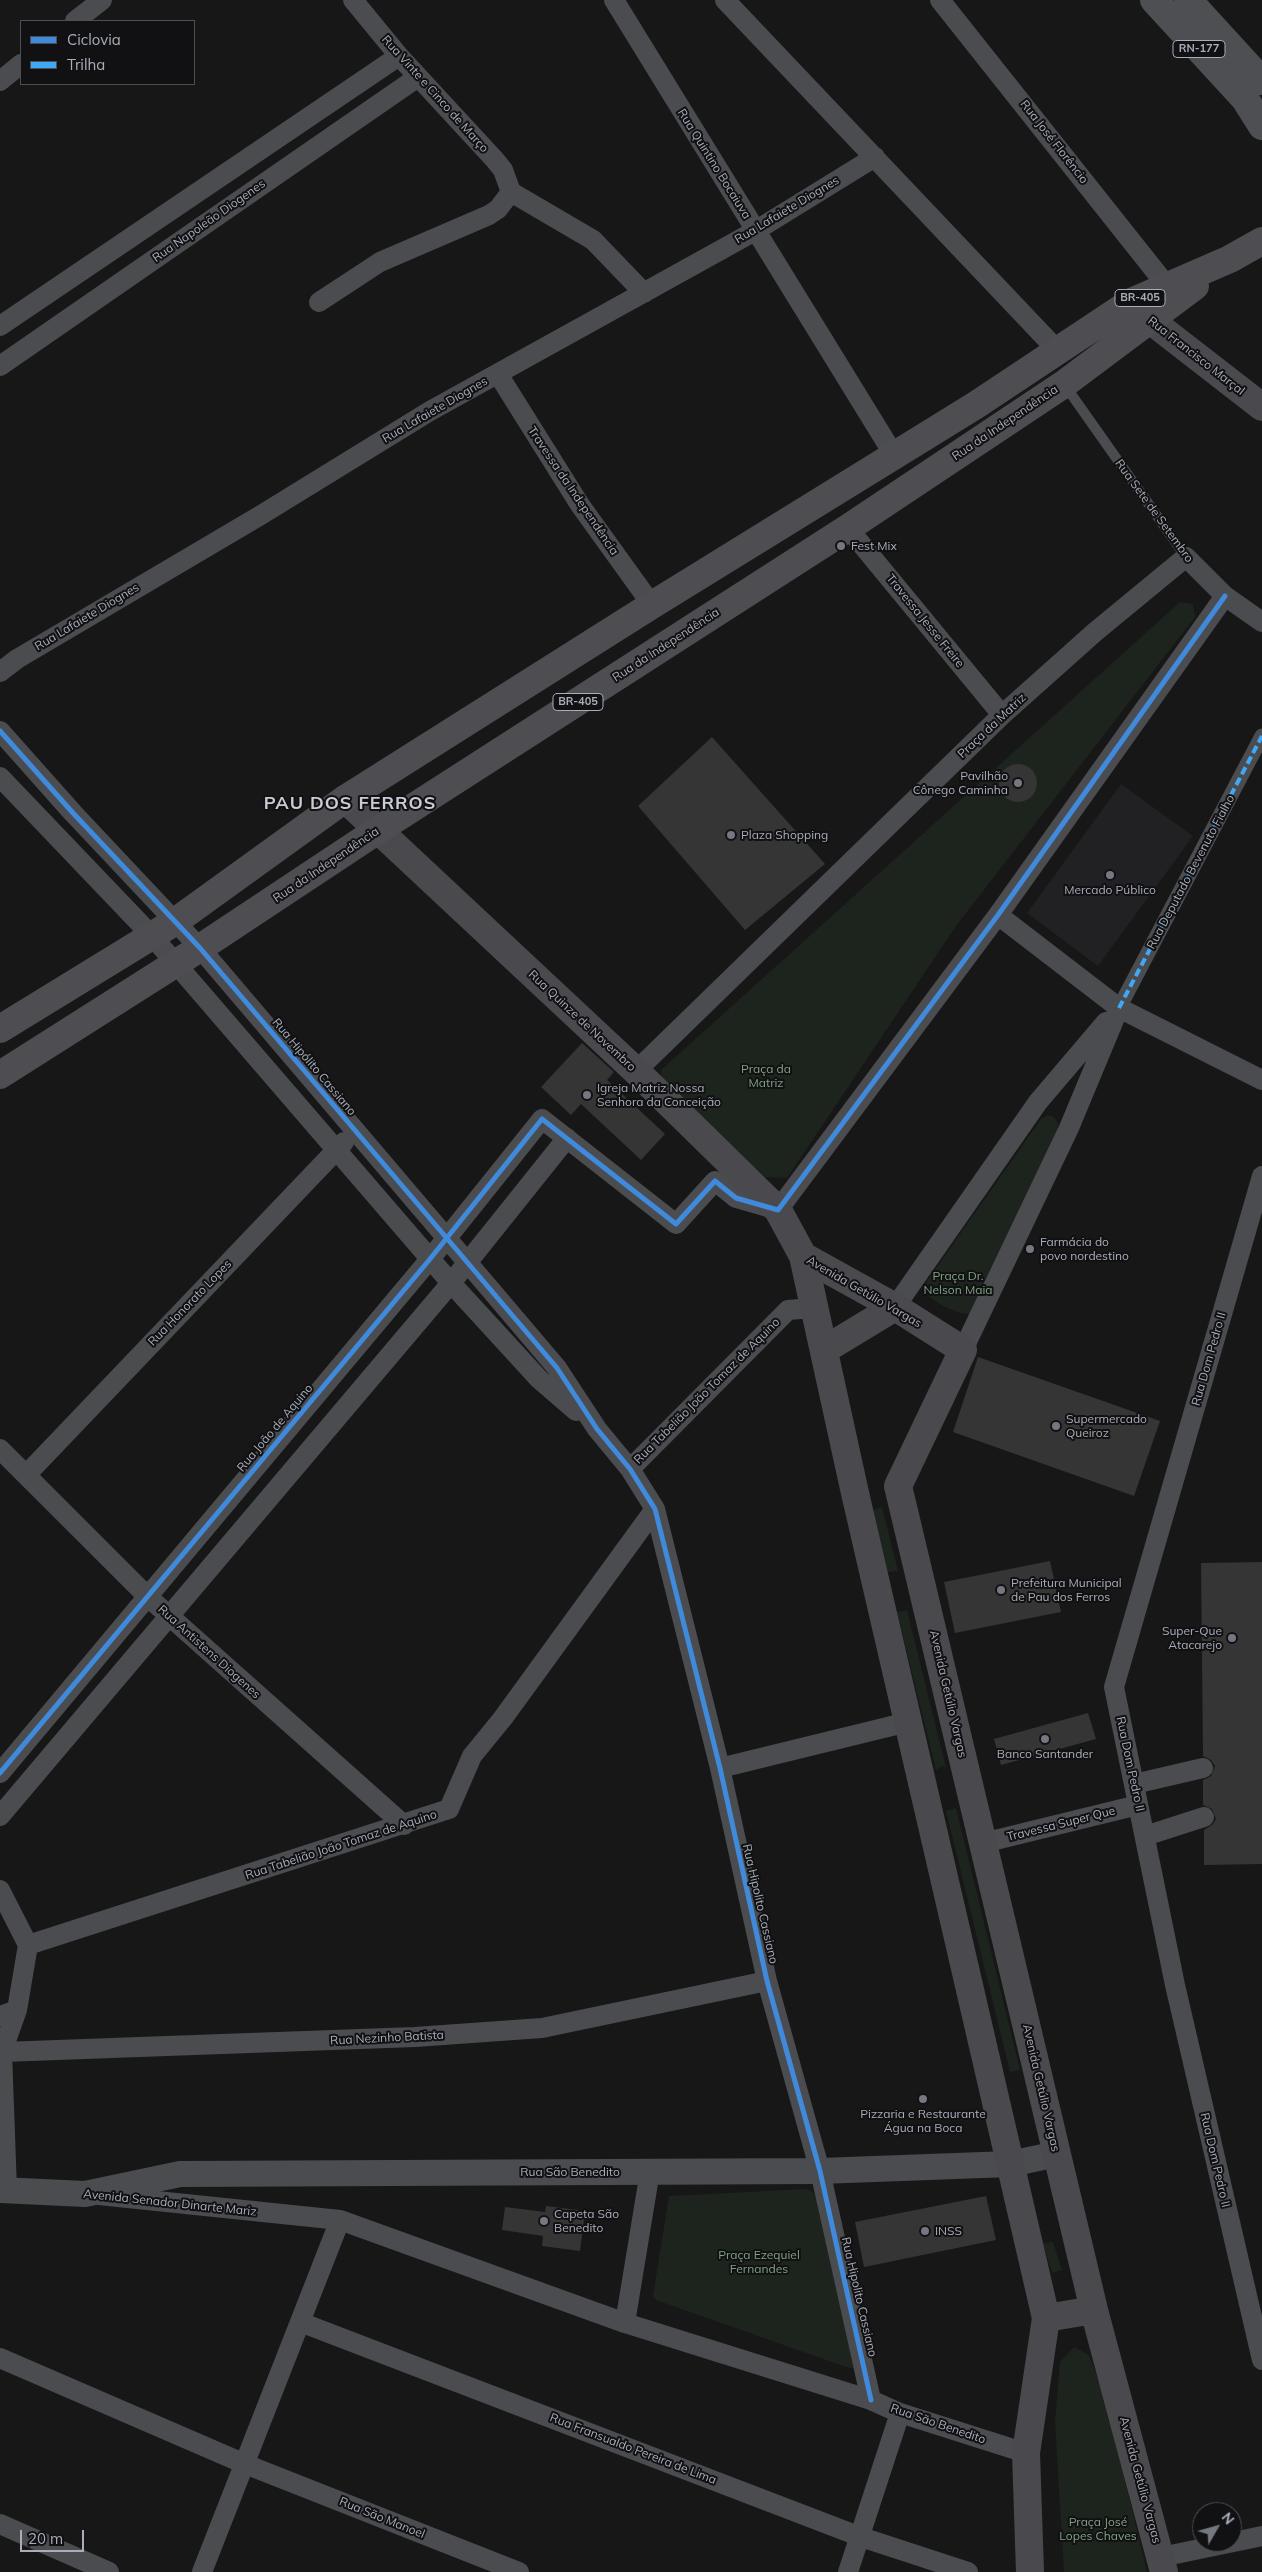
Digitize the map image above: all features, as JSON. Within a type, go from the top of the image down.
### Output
[{"type":"highway","name":"BR-405","points":[[0,1029],[176,921],[345,799],[1058,351],[1140,311],[1262,241]]},
{"type":"highway","name":"BR-405","points":[[1140,311],[1167,286],[1230,259]]},
{"type":"highway","name":"Rua da Independência","points":[[0,1075],[200,948],[378,830],[848,528],[1064,384],[1140,311]]},
{"type":"main road","name":"RN-177","points":[[1154,0],[1245,99],[1262,126]]},
{"type":"main road","name":"RN-177","points":[[1188,0],[1262,81]]},
{"type":"main road","name":"Rua Francisco Marçal","points":[[1140,311],[1262,407]]},
{"type":"main road","name":"Rua Quinze de Novembro","points":[[345,799],[636,1071],[778,1210],[803,1256]]},
{"type":"main road","name":"Avenida Getúlio Vargas","points":[[803,1256],[895,1307],[963,1350],[898,1486],[1094,2310],[1163,2564]]},
{"type":"main road","name":"Avenida Getúlio Vargas","points":[[803,1256],[908,1722],[1046,2318],[1026,2453],[1030,2572]]},
{"type":"main road","points":[[824,1350],[895,1307]]},
{"type":"main road","points":[[1046,2318],[1094,2310]]},
{"type":"street","points":[[76,20],[102,0]]},
{"type":"street","name":"Rua Vinte e Cinco de Março","points":[[353,0],[399,56],[495,160],[506,176],[511,192]]},
{"type":"street","name":"Rua Quintino Bocaiuva","points":[[614,0],[894,455]]},
{"type":"street","points":[[725,0],[1058,351]]},
{"type":"street","name":"Rua José Florêncio","points":[[940,0],[1167,286]]},
{"type":"street","points":[[0,326],[399,56]]},
{"type":"street","points":[[0,81],[20,65]]},
{"type":"street","name":"Rua Napoleão Diogenes","points":[[8,361],[418,77]]},
{"type":"street","points":[[301,122],[318,146]]},
{"type":"street","name":"Rua Lafaiete Diognes","points":[[0,672],[17,659],[261,515],[430,411],[755,230],[875,157]]},
{"type":"street","points":[[319,302],[380,262],[489,215],[498,209],[511,192],[593,240],[644,293]]},
{"type":"street","points":[[0,335],[8,361]]},
{"type":"street","name":"Travessa da Independência","points":[[498,374],[580,505],[652,605]]},
{"type":"street","name":"Travessa Jesse Freire","points":[[848,528],[1002,715]]},
{"type":"street","name":"Rua Sete de Setembro","points":[[1186,557],[1225,596],[1262,622]]},
{"type":"street","name":"Praça da Matriz","points":[[636,1071],[1002,715],[1095,632],[1186,557]]},
{"type":"street","points":[[0,1816],[451,1283],[567,1138],[676,1224],[715,1182],[736,1198],[778,1210],[998,915],[1225,596]]},
{"type":"street","name":"Rua Hipólito Cassiano","points":[[0,731],[73,813],[200,948],[557,1368],[597,1429]]},
{"type":"street","name":"Rua Deputado Bevenuto Fialho","points":[[1119,1008],[1262,736]]},
{"type":"street","points":[[0,777],[152,936],[335,1152],[451,1283],[539,1379],[597,1429]]},
{"type":"street","points":[[998,915],[1119,1008],[1262,1080]]},
{"type":"street","points":[[895,1307],[1038,1102],[1119,1008]]},
{"type":"street","points":[[963,1350],[1069,1128],[1119,1008]]},
{"type":"street","name":"Rua João de Aquino","points":[[0,1773],[430,1260],[542,1118],[567,1138]]},
{"type":"street","name":"Rua Honorato Lopes","points":[[26,1475],[354,1131]]},
{"type":"street","name":"Rua Dom Pedro II","points":[[1262,1176],[1114,1687],[1175,1985],[1262,2360]]},
{"type":"street","name":"Rua Tabelião João Tomaz de Aquino","points":[[630,1469],[788,1310],[814,1308]]},
{"type":"street","name":"Rua Hipolito Cassiano","points":[[597,1429],[630,1469],[655,1509],[720,1768],[767,1981],[820,2171],[871,2400]]},
{"type":"street","name":"Rua Antistens Diogenes","points":[[0,1449],[148,1597],[404,1825]]},
{"type":"street","name":"Rua Tabelião João Tomaz de Aquino","points":[[28,1946],[449,1809],[472,1756],[503,1718],[655,1509]]},
{"type":"street","points":[[720,1768],[908,1722]]},
{"type":"street","points":[[1134,1784],[1203,1768]]},
{"type":"street","name":"Travessa Super Que","points":[[983,1843],[1138,1805]]},
{"type":"street","points":[[1144,1836],[1204,1817]]},
{"type":"street","points":[[0,1890],[28,1946],[9,2013],[2,2052],[4,2190]]},
{"type":"street","name":"Rua Nezinho Batista","points":[[2,2052],[415,2037],[542,2028],[767,1981]]},
{"type":"street","name":"Rua São Benedito","points":[[85,2194],[180,2174],[820,2171],[1010,2164],[1057,2154]]},
{"type":"street","points":[[624,2323],[650,2171]]},
{"type":"street","name":"Avenida Senador Dinarte Mariz","points":[[4,2190],[85,2194],[340,2220]]},
{"type":"street","points":[[202,2572],[340,2220]]},
{"type":"street","name":"Rua São Benedito","points":[[340,2220],[624,2323],[871,2400],[900,2413],[1026,2453]]},
{"type":"street","name":"Rua Fransualdo Pereira de Lima","points":[[300,2322],[861,2537],[968,2572]]},
{"type":"street","name":"Rua São Manoel","points":[[0,2358],[245,2464],[520,2572]]},
{"type":"street","points":[[848,2572],[900,2413]]},
{"type":"street","points":[[0,2524],[109,2572]]},
{"type":"street","points":[[1163,2564],[1262,2536]]},
{"type":"lane","name":"Rua Sete de Setembro","points":[[1064,384],[1186,557]]},
{"type":"shaded area","name":"Mercado Público","points":[[1121,784],[1193,836],[1098,966],[1027,913]]},
{"type":"green space","name":"Praça da Matriz","points":[[1180,602],[1193,604],[1195,617],[956,926],[787,1178],[765,1177],[662,1081],[661,1070]]},
{"type":"green space","name":"Praça Dr. Nelson Maia","points":[[1048,1115],[1054,1117],[1058,1123],[1057,1130],[974,1308],[969,1314],[965,1314],[942,1305],[929,1296],[926,1287],[927,1281],[1041,1119]]},
{"type":"green space","points":[[882,1507],[898,1571],[887,1572],[873,1510]]},
{"type":"green space","points":[[907,1610],[946,1768],[942,1766],[936,1770],[897,1612]]},
{"type":"green space","points":[[956,1808],[1020,2070],[1010,2072],[946,1811]]},
{"type":"green space","name":"Praça Ezequiel Fernandes","points":[[806,2189],[813,2192],[816,2200],[854,2368],[849,2368],[656,2300],[653,2296],[669,2196]]},
{"type":"green space","points":[[1053,2242],[1062,2270],[1052,2273],[1043,2244]]},
{"type":"green space","name":"Praça José Lopes Chaves","points":[[1074,2347],[1089,2355],[1104,2394],[1147,2572],[1064,2572],[1055,2422],[1060,2362]]},
{"type":"building","name":"Plaza Shopping","points":[[712,737],[825,864],[745,930],[638,806]]},
{"type":"building","name":"Pavilhão Cônego Caminha","points":[[1018,764],[1031,770],[1037,783],[1031,796],[1018,802],[1005,796],[999,783],[1005,770]]},
{"type":"building","name":"Igreja Matriz Nossa Senhora da Conceição","points":[[582,1043],[614,1072],[607,1080],[665,1134],[641,1160],[581,1104],[571,1115],[541,1087]]},
{"type":"building","name":"Supermercado Queiroz","points":[[978,1357],[1160,1421],[1134,1496],[953,1432]]},
{"type":"building","name":"Prefeitura Municipal de Pau dos Ferros","points":[[1050,1561],[1061,1612],[955,1633],[944,1582]]},
{"type":"building","name":"Super-Que Atacarejo","points":[[1262,1562],[1262,1864],[1204,1865],[1204,1830],[1212,1825],[1216,1819],[1212,1809],[1203,1805],[1203,1780],[1211,1776],[1215,1766],[1211,1760],[1203,1756],[1201,1563]]},
{"type":"building","name":"Banco Santander","points":[[1088,1713],[1096,1739],[1001,1765],[994,1739]]},
{"type":"building","name":"INSS","points":[[986,2196],[996,2240],[864,2267],[855,2222]]},
{"type":"building","name":"Capeta São Benedito","points":[[546,2206],[585,2211],[580,2251],[542,2246],[543,2236],[502,2230],[505,2207],[545,2212]]},
{"type":"marked path","points":[[1119,1008],[1262,736]]},
{"type":"cycle path","points":[[0,1773],[430,1259],[542,1119],[676,1224],[715,1181],[736,1198],[778,1210],[998,915],[1225,596]]},
{"type":"cycle path","points":[[0,731],[73,813],[200,948],[557,1368],[597,1429],[630,1469],[655,1509],[720,1768],[767,1981],[820,2171],[871,2400]]},
{"type":"place","name":"Fest Mix","points":[[841,546]]},
{"type":"place","name":"Pavilhão Cônego Caminha","points":[[1018,783]]},
{"type":"place","name":"Plaza Shopping","points":[[731,835]]},
{"type":"place","name":"Mercado Público","points":[[1110,875]]},
{"type":"place","name":"Igreja Matriz Nossa Senhora da Conceição","points":[[587,1095]]},
{"type":"place","name":"Farmácia do povo nordestino","points":[[1030,1249]]},
{"type":"place","name":"Supermercado Queiroz","points":[[1056,1426]]},
{"type":"place","name":"Prefeitura Municipal de Pau dos Ferros","points":[[1001,1590]]},
{"type":"place","name":"Super-Que Atacarejo","points":[[1232,1638]]},
{"type":"place","name":"Banco Santander","points":[[1045,1739]]},
{"type":"place","name":"Pizzaria e Restaurante Água na Boca","points":[[923,2099]]},
{"type":"place","name":"Capeta São Benedito","points":[[544,2221]]},
{"type":"place","name":"INSS","points":[[925,2231]]},
{"type":"district","name":"PAU DOS FERROS","points":[[350,804]]}]
